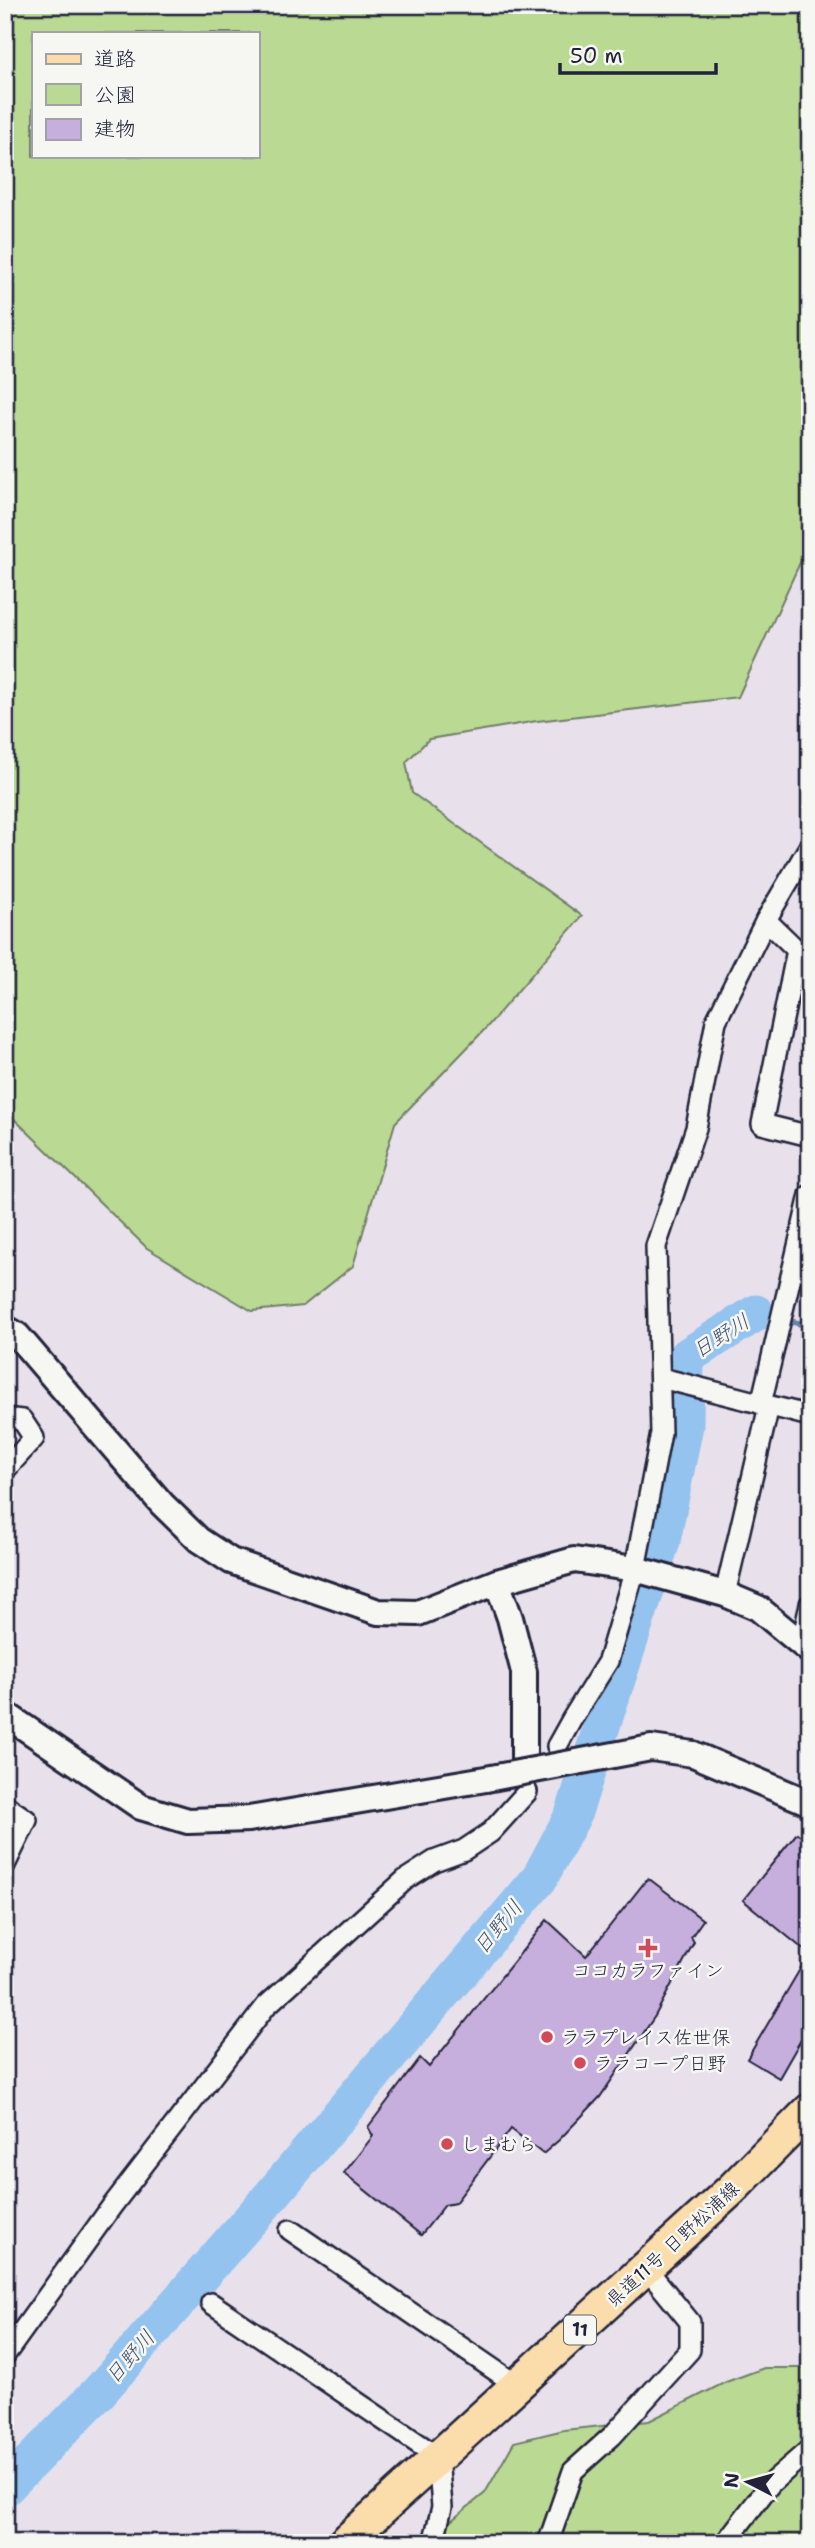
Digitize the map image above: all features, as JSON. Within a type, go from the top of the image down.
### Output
[{"type":"main road","name":"県道11号 日野松浦線","points":[[344,2543],[731,2190],[808,2113]]},
{"type":"street","points":[[557,1746],[608,1661],[635,1569],[661,1433],[656,1246],[696,1128],[716,1021],[766,920],[810,845]]},
{"type":"street","points":[[766,920],[797,950],[762,1124],[810,1136]]},
{"type":"street","points":[[725,1594],[810,1195]]},
{"type":"street","points":[[5,1328],[17,1335],[162,1504],[200,1540],[231,1561],[378,1612],[418,1613],[497,1582],[574,1560],[635,1569],[725,1594],[758,1608],[807,1635],[810,1604]]},
{"type":"street","points":[[661,1378],[810,1416]]},
{"type":"street","points":[[5,1418],[22,1420],[34,1438],[5,1470]]},
{"type":"street","points":[[5,2355],[112,2206],[266,2006],[406,1879],[434,1861],[464,1850],[491,1832],[525,1782],[524,1672],[510,1618],[497,1582]]},
{"type":"street","points":[[5,1714],[141,1807],[188,1821],[249,1819],[486,1779],[525,1782],[651,1748],[693,1754],[810,1803]]},
{"type":"street","points":[[5,1805],[27,1820],[5,1865]]},
{"type":"street","points":[[290,2230],[518,2386]]},
{"type":"street","points":[[548,2543],[573,2471],[612,2436],[690,2350],[690,2322],[646,2268]]},
{"type":"street","points":[[211,2302],[438,2457],[442,2507],[432,2543]]},
{"type":"street","points":[[725,2543],[771,2483],[810,2449]]},
{"type":"green space","points":[[5,5],[810,5],[810,541],[738,697],[537,721],[429,739],[406,762],[412,793],[582,916],[487,1027],[395,1123],[353,1266],[303,1306],[252,1311],[147,1248],[5,1110]]},
{"type":"green space","points":[[764,2368],[810,2368],[810,2543],[424,2543],[485,2493],[514,2442],[564,2430],[649,2421],[726,2382]]},
{"type":"building","points":[[797,1833],[810,1843],[810,2024],[779,2078],[747,2059],[809,1954],[743,1900]]},
{"type":"building","name":"ララプレイス佐世保","points":[[648,1878],[703,1920],[691,1937],[694,1942],[655,2016],[600,2097],[559,2140],[543,2154],[511,2129],[455,2203],[445,2205],[421,2235],[344,2173],[373,2136],[368,2127],[420,2058],[429,2067],[547,1920],[586,1956]]},
{"type":"waterway","name":"日野川","points":[[756,1313],[810,1326]]},
{"type":"waterway","name":"日野川","points":[[5,2488],[99,2392],[271,2196],[539,1879],[573,1815],[662,1541],[685,1425],[686,1357],[756,1313]]},
{"type":"place","name":"ココカラファイン","points":[[648,1948]]},
{"type":"place","name":"ララプレイス佐世保","points":[[547,2037]]},
{"type":"place","name":"ララコープ日野","points":[[580,2063]]},
{"type":"place","name":"しまむら","points":[[447,2144]]}]
